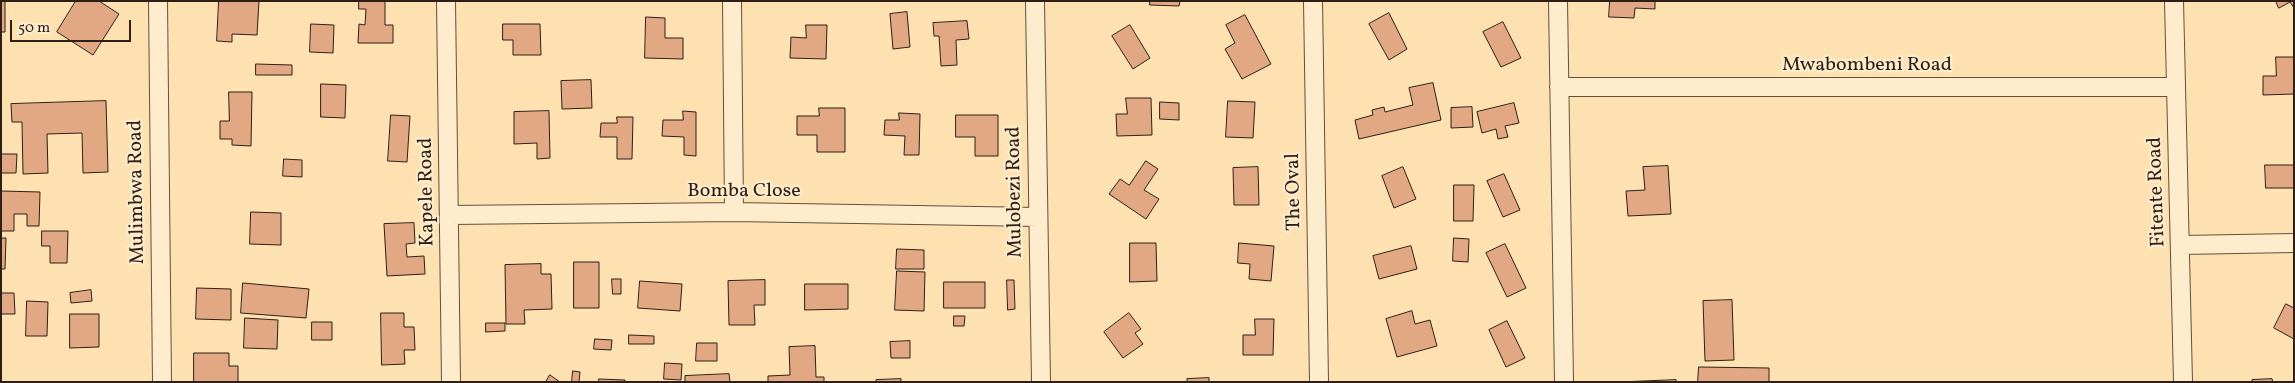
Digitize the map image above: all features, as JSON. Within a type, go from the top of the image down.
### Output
[{"type":"street","name":"Mulimbwa Road","points":[[158,1],[162,382]]},
{"type":"street","name":"Kapele Road","points":[[446,1],[451,382]]},
{"type":"street","points":[[732,1],[734,212]]},
{"type":"street","name":"Mulobezi Road","points":[[1035,1],[1041,382]]},
{"type":"street","name":"The Oval","points":[[1313,1],[1319,382]]},
{"type":"street","points":[[1558,1],[1564,382]]},
{"type":"street","name":"Fitente Road","points":[[2174,1],[2183,382]]},
{"type":"street","name":"Mwabombeni Road","points":[[1559,87],[2176,87]]},
{"type":"street","name":"Bomba Close","points":[[450,215],[734,212],[1038,217]]},
{"type":"street","points":[[2181,245],[2294,243]]},
{"type":"building","points":[[1,1],[5,1],[5,32],[1,32]]},
{"type":"building","points":[[76,1],[99,1],[119,14],[93,55],[57,32]]},
{"type":"building","points":[[219,1],[259,1],[257,35],[232,34],[232,42],[217,41]]},
{"type":"building","points":[[359,1],[385,1],[385,25],[393,25],[393,43],[358,43],[359,24],[365,25],[366,9],[359,9]]},
{"type":"building","points":[[1150,1],[1180,1],[1179,6],[1150,5]]},
{"type":"building","points":[[1610,1],[1655,1],[1655,9],[1635,8],[1634,18],[1609,17]]},
{"type":"building","points":[[2276,1],[2294,1],[2294,8],[2290,2],[2279,8]]},
{"type":"building","points":[[907,12],[910,47],[893,49],[890,14]]},
{"type":"building","points":[[1389,13],[1407,49],[1389,60],[1369,24]]},
{"type":"building","points":[[1245,15],[1271,64],[1242,79],[1225,49],[1235,43],[1226,25]]},
{"type":"building","points":[[646,17],[665,18],[665,38],[683,38],[683,59],[645,58]]},
{"type":"building","points":[[967,21],[969,39],[956,40],[957,65],[941,66],[939,36],[934,36],[933,23]]},
{"type":"building","points":[[1503,22],[1521,58],[1501,67],[1483,32]]},
{"type":"building","points":[[311,24],[334,25],[333,53],[310,52]]},
{"type":"building","points":[[503,24],[540,24],[541,55],[513,55],[513,40],[503,40]]},
{"type":"building","points":[[806,25],[827,25],[826,59],[790,58],[791,37],[806,38]]},
{"type":"building","points":[[1130,25],[1150,58],[1133,69],[1112,36]]},
{"type":"building","points":[[2276,57],[2294,57],[2294,94],[2263,95],[2263,76],[2276,76]]},
{"type":"building","points":[[256,64],[292,65],[292,75],[256,75]]},
{"type":"building","points":[[591,80],[592,108],[562,109],[561,81]]},
{"type":"building","points":[[1433,83],[1441,120],[1359,139],[1355,120],[1373,115],[1372,110],[1384,107],[1385,112],[1413,105],[1409,88]]},
{"type":"building","points":[[321,84],[346,85],[345,118],[321,117]]},
{"type":"building","points":[[229,92],[252,92],[251,146],[232,145],[232,139],[220,139],[220,121],[229,121]]},
{"type":"building","points":[[1126,98],[1151,98],[1152,135],[1117,136],[1116,114],[1127,114]]},
{"type":"building","points":[[106,101],[108,172],[83,173],[82,133],[47,134],[48,173],[23,174],[22,122],[12,122],[11,104]]},
{"type":"building","points":[[1228,101],[1255,102],[1253,138],[1226,137]]},
{"type":"building","points":[[1160,102],[1179,103],[1179,120],[1160,119]]},
{"type":"building","points":[[1514,103],[1519,123],[1505,126],[1508,137],[1498,139],[1496,129],[1482,133],[1477,112]]},
{"type":"building","points":[[1472,107],[1473,127],[1451,128],[1451,108]]},
{"type":"building","points":[[819,108],[845,108],[845,152],[817,152],[817,135],[797,135],[797,116],[819,116]]},
{"type":"building","points":[[549,111],[550,158],[537,159],[537,143],[514,144],[514,112]]},
{"type":"building","points":[[683,111],[696,112],[696,156],[684,155],[684,137],[662,136],[663,120],[683,120]]},
{"type":"building","points":[[899,113],[920,114],[919,155],[904,155],[905,136],[884,135],[885,120],[899,120]]},
{"type":"building","points":[[391,115],[410,116],[407,162],[388,161]]},
{"type":"building","points":[[956,115],[998,115],[998,156],[975,156],[975,137],[956,137]]},
{"type":"building","points":[[617,117],[633,117],[632,159],[617,159],[617,137],[600,137],[601,123],[617,123]]},
{"type":"building","points":[[1,154],[17,154],[16,173],[1,173]]},
{"type":"building","points":[[284,159],[302,160],[302,177],[283,176]]},
{"type":"building","points":[[1146,161],[1158,169],[1144,190],[1159,199],[1146,219],[1109,194],[1120,179],[1129,185]]},
{"type":"building","points":[[2265,165],[2294,165],[2294,188],[2266,188]]},
{"type":"building","points":[[1668,166],[1671,214],[1628,216],[1626,191],[1645,190],[1643,167]]},
{"type":"building","points":[[1258,167],[1259,205],[1234,205],[1233,168]]},
{"type":"building","points":[[1403,167],[1416,199],[1394,208],[1382,176]]},
{"type":"building","points":[[1504,174],[1520,210],[1503,217],[1487,181]]},
{"type":"building","points":[[1454,185],[1474,185],[1473,221],[1454,221]]},
{"type":"building","points":[[1,191],[40,192],[39,226],[27,226],[27,214],[14,214],[14,231],[1,231]]},
{"type":"building","points":[[251,212],[281,213],[281,245],[250,244]]},
{"type":"building","points":[[414,223],[415,243],[406,244],[407,257],[424,256],[425,274],[387,276],[384,224]]},
{"type":"building","points":[[42,231],[68,231],[67,263],[50,263],[50,246],[42,246]]},
{"type":"building","points":[[1,238],[6,238],[5,269],[1,269]]},
{"type":"building","points":[[1454,238],[1469,239],[1468,262],[1453,261]]},
{"type":"building","points":[[1130,243],[1156,243],[1157,281],[1130,282]]},
{"type":"building","points":[[1239,243],[1274,246],[1271,281],[1249,279],[1250,264],[1238,263]]},
{"type":"building","points":[[1505,244],[1526,288],[1507,297],[1486,253]]},
{"type":"building","points":[[1411,246],[1417,269],[1379,279],[1373,256]]},
{"type":"building","points":[[897,249],[924,250],[924,269],[896,269]]},
{"type":"building","points":[[574,262],[599,262],[599,308],[574,308]]},
{"type":"building","points":[[541,264],[541,274],[551,274],[552,309],[524,310],[525,324],[506,324],[505,265]]},
{"type":"building","points":[[897,271],[925,272],[924,311],[895,310]]},
{"type":"building","points":[[612,279],[621,279],[621,294],[613,294]]},
{"type":"building","points":[[765,280],[765,305],[754,305],[755,325],[729,325],[728,281]]},
{"type":"building","points":[[1007,280],[1014,280],[1015,309],[1008,310]]},
{"type":"building","points":[[640,281],[682,284],[680,311],[638,308]]},
{"type":"building","points":[[944,282],[985,282],[985,308],[944,308]]},
{"type":"building","points":[[243,283],[309,289],[306,318],[241,313]]},
{"type":"building","points":[[805,284],[848,284],[848,309],[805,310]]},
{"type":"building","points":[[197,288],[231,289],[231,320],[196,319]]},
{"type":"building","points":[[91,290],[92,301],[71,303],[70,293]]},
{"type":"building","points":[[1,293],[14,293],[15,314],[1,314]]},
{"type":"building","points":[[1732,300],[1734,360],[1705,361],[1703,301]]},
{"type":"building","points":[[27,301],[48,302],[47,336],[26,336]]},
{"type":"building","points":[[2286,304],[2294,308],[2294,339],[2274,328]]},
{"type":"building","points":[[1412,311],[1415,324],[1430,320],[1437,346],[1397,357],[1386,319]]},
{"type":"building","points":[[381,313],[404,313],[404,327],[414,327],[415,350],[404,350],[405,364],[382,365]]},
{"type":"building","points":[[1129,313],[1141,329],[1135,333],[1143,344],[1123,358],[1104,332]]},
{"type":"building","points":[[70,314],[99,314],[99,347],[70,348]]},
{"type":"building","points":[[954,316],[965,316],[964,326],[954,326]]},
{"type":"building","points":[[245,318],[278,320],[277,349],[244,348]]},
{"type":"building","points":[[1255,319],[1274,319],[1273,355],[1243,355],[1243,335],[1255,335]]},
{"type":"building","points":[[1507,321],[1525,358],[1506,367],[1489,330]]},
{"type":"building","points":[[312,322],[332,322],[332,340],[312,340]]},
{"type":"building","points":[[486,323],[505,323],[505,331],[486,332]]},
{"type":"building","points":[[629,335],[654,336],[654,344],[629,344]]},
{"type":"building","points":[[595,339],[612,340],[611,350],[594,349]]},
{"type":"building","points":[[910,341],[910,358],[891,358],[890,342]]},
{"type":"building","points":[[697,343],[717,343],[717,361],[696,361]]},
{"type":"building","points":[[815,346],[816,377],[824,377],[824,382],[768,382],[768,376],[790,375],[789,347]]},
{"type":"building","points":[[194,353],[229,353],[229,366],[238,366],[238,382],[194,382]]},
{"type":"building","points":[[665,363],[682,364],[681,380],[664,379]]},
{"type":"building","points":[[1699,367],[1769,368],[1769,382],[1698,382]]},
{"type":"building","points":[[573,371],[580,372],[579,382],[572,382]]},
{"type":"building","points":[[729,374],[730,382],[685,382],[685,376]]},
{"type":"building","points":[[550,375],[560,382],[546,382]]},
{"type":"building","points":[[1209,378],[1209,382],[1187,382],[1187,379]]},
{"type":"building","points":[[599,379],[625,380],[624,382],[599,382]]},
{"type":"building","points":[[901,379],[901,382],[876,382],[876,380]]},
{"type":"building","points":[[2272,379],[2273,382],[2252,382],[2252,380]]},
{"type":"building","points":[[1676,380],[1676,382],[1620,382]]}]
